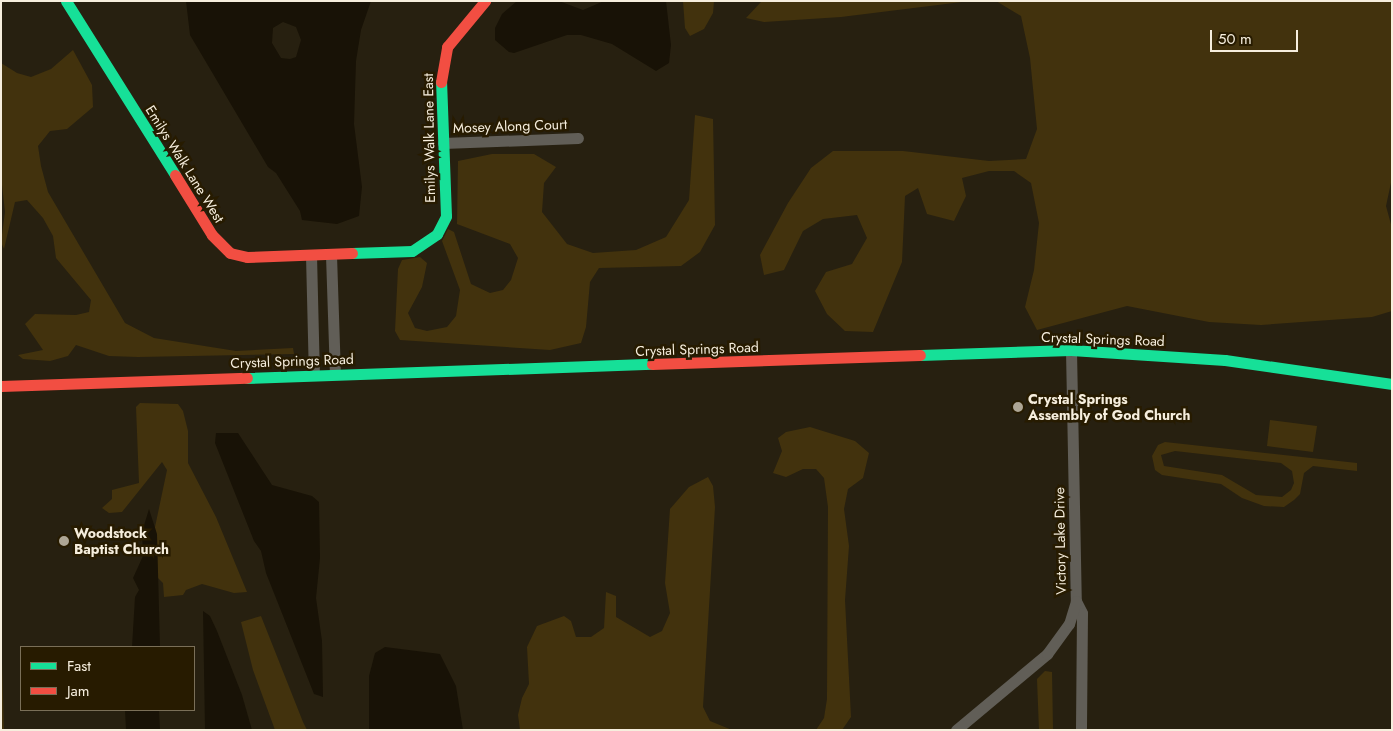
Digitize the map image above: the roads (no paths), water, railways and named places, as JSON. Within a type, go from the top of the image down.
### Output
[{"type":"street","name":"Emilys Walk Lane West","points":[[66,1],[212,235],[230,253],[247,257],[331,255]]},
{"type":"street","name":"Emilys Walk Lane East","points":[[331,255],[412,251],[430,242],[446,216],[441,74],[447,48],[485,1]]},
{"type":"street","name":"Mosey Along Court","points":[[443,144],[578,138]]},
{"type":"street","points":[[311,255],[314,375]]},
{"type":"street","points":[[331,255],[334,374]]},
{"type":"street","name":"Crystal Springs Road","points":[[1,386],[1072,350],[1225,360],[1392,384]]},
{"type":"street","name":"Victory Lake Drive","points":[[1072,350],[1076,601],[1082,613],[1081,730]]},
{"type":"street","points":[[956,730],[1047,654],[1069,624],[1076,601]]},
{"type":"place","name":"Crystal Springs Assembly of God Church","points":[[1018,407]]},
{"type":"place","name":"Woodstock Baptist Church","points":[[64,541]]}]
